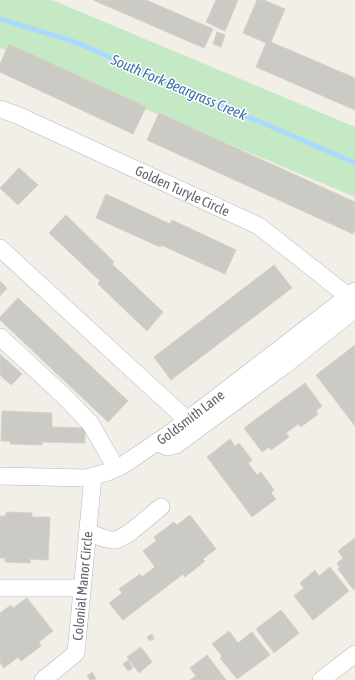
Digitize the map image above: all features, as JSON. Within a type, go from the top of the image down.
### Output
[{"type":"street","name":"Golden Turyle Circle","points":[[0,109],[17,115],[258,226],[353,299]]},
{"type":"street","points":[[0,248],[188,420]]},
{"type":"street","name":"Goldsmith Lane","points":[[0,476],[72,478],[93,477],[116,468],[188,420],[353,299]]},
{"type":"street","points":[[157,442],[160,446],[167,447],[176,445],[285,365],[353,299]]},
{"type":"street","points":[[0,337],[64,396],[90,423],[116,468]]},
{"type":"street","name":"Colonial Manor Circle","points":[[43,680],[76,653],[93,477]]},
{"type":"street","points":[[88,532],[108,540],[116,540],[124,536],[161,507]]},
{"type":"street","points":[[0,588],[82,588]]},
{"type":"street","points":[[321,680],[355,654]]},
{"type":"green space","points":[[0,0],[52,0],[355,127],[355,197],[0,48]]},
{"type":"building","points":[[93,0],[146,0],[213,29],[204,48]]},
{"type":"building","points":[[216,0],[238,0],[225,31],[206,22]]},
{"type":"building","points":[[257,0],[264,0],[285,9],[271,42],[355,78],[355,110],[256,67],[266,43],[243,33]]},
{"type":"building","points":[[217,32],[225,35],[221,47],[213,44]]},
{"type":"building","points":[[9,44],[146,107],[133,134],[0,72],[0,64]]},
{"type":"building","points":[[159,113],[355,202],[355,230],[353,234],[147,140]]},
{"type":"building","points":[[19,168],[38,185],[18,205],[0,188]]},
{"type":"building","points":[[106,194],[170,224],[172,220],[236,250],[225,274],[96,218]]},
{"type":"building","points":[[66,215],[114,262],[112,264],[163,312],[147,331],[98,284],[100,281],[49,233]]},
{"type":"building","points":[[274,265],[292,288],[171,380],[154,357]]},
{"type":"building","points":[[0,281],[7,288],[0,296]]},
{"type":"building","points":[[18,298],[128,401],[108,422],[0,320],[0,317]]},
{"type":"building","points":[[355,345],[355,426],[316,375]]},
{"type":"building","points":[[0,354],[22,374],[11,385],[0,375]]},
{"type":"building","points":[[305,383],[322,406],[316,411],[318,414],[301,427],[298,424],[286,433],[289,437],[271,450],[269,447],[262,452],[244,428]]},
{"type":"building","points":[[2,411],[52,413],[52,427],[85,428],[85,443],[42,442],[42,445],[10,444],[10,441],[1,441]]},
{"type":"building","points":[[230,439],[235,446],[239,443],[252,460],[248,463],[257,475],[261,472],[274,490],[271,493],[276,499],[252,517],[207,457]]},
{"type":"building","points":[[6,512],[32,513],[32,517],[50,517],[48,560],[30,559],[30,563],[5,562],[5,558],[0,558],[0,516],[6,516]]},
{"type":"building","points":[[190,515],[216,549],[203,559],[205,561],[185,577],[183,574],[123,620],[109,603],[122,593],[119,589],[140,574],[142,577],[155,567],[143,551],[156,541],[154,537],[174,522],[177,525]]},
{"type":"building","points":[[355,538],[355,588],[353,589],[338,569],[340,568],[337,563],[343,558],[338,551]]},
{"type":"building","points":[[330,567],[349,591],[313,620],[294,596],[304,588],[300,583],[315,570],[319,576]]},
{"type":"building","points":[[27,598],[53,631],[39,642],[41,646],[21,661],[18,657],[4,668],[0,663],[0,613],[11,605],[13,608]]},
{"type":"building","points":[[281,610],[299,633],[274,653],[256,629]]},
{"type":"building","points":[[229,631],[238,643],[252,632],[270,655],[237,679],[220,658],[222,656],[212,644]]},
{"type":"building","points":[[152,634],[154,639],[150,641],[147,637]]},
{"type":"building","points":[[141,647],[152,662],[139,673],[127,657]]},
{"type":"building","points":[[207,655],[226,680],[190,680],[196,676],[190,668]]},
{"type":"building","points":[[128,660],[133,668],[128,671],[123,664]]},
{"type":"building","points":[[92,672],[96,679],[90,680],[87,676]]},
{"type":"waterway","name":"South Fork Beargrass Creek","points":[[0,19],[75,42],[355,163]]}]
